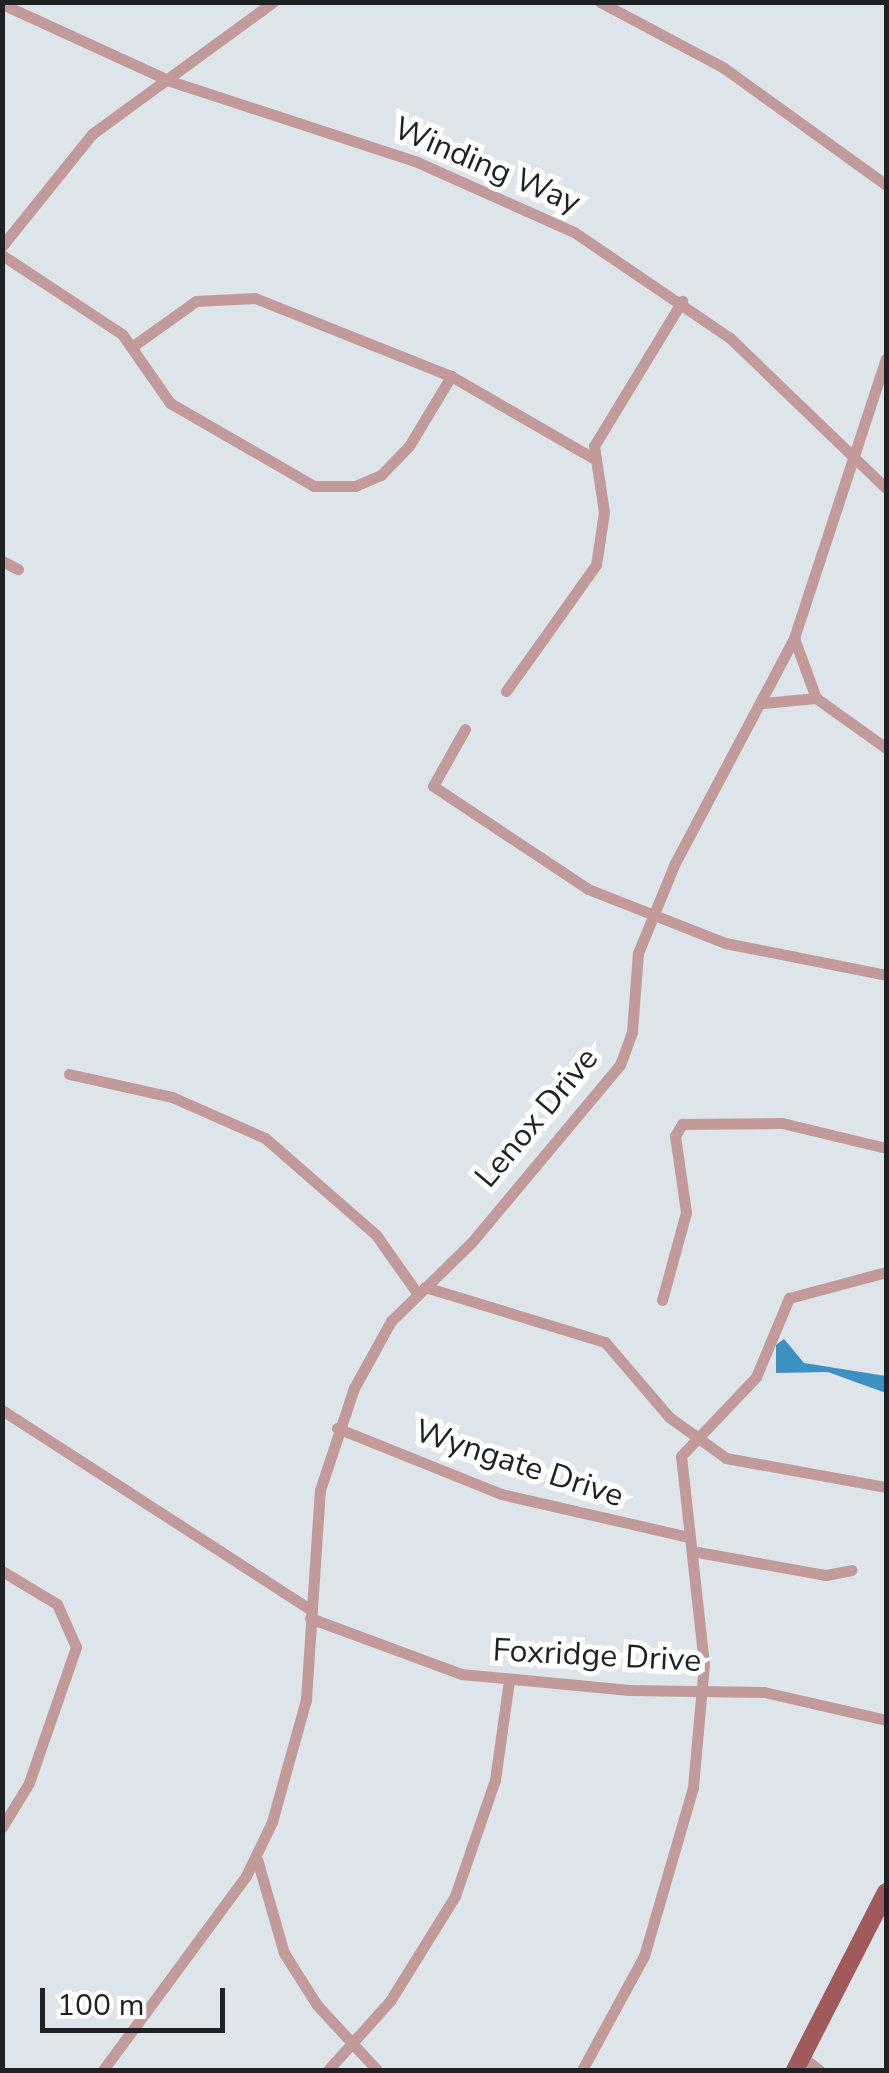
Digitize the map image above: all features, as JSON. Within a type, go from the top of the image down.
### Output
[{"type":"main road","points":[[798,2064],[880,1921],[886,1892]]},
{"type":"street","points":[[2,246],[92,134],[170,82],[272,2]]},
{"type":"street","points":[[600,2],[724,68],[886,185]]},
{"type":"street","name":"Winding Way","points":[[2,4],[170,82],[470,182],[574,232],[682,302],[886,488]]},
{"type":"street","points":[[2,255],[106,320],[132,346],[170,403],[322,488],[371,480],[396,462],[451,376]]},
{"type":"street","points":[[132,346],[180,308],[237,295],[451,376],[593,458]]},
{"type":"street","points":[[506,691],[596,565],[604,512],[593,458],[598,434],[682,302]]},
{"type":"street","name":"Lenox Drive","points":[[103,2070],[256,1859],[300,1734],[317,1508],[337,1428],[387,1327],[620,1066],[632,1032],[638,952],[794,638],[858,459],[886,360]]},
{"type":"street","points":[[2,560],[18,569]]},
{"type":"street","points":[[794,638],[816,698],[886,748]]},
{"type":"street","points":[[763,703],[816,698]]},
{"type":"street","points":[[466,729],[433,786],[579,884],[652,919],[886,975]]},
{"type":"street","points":[[69,1074],[172,1097],[266,1138],[376,1235],[421,1290],[606,1342],[693,1441],[748,1466],[886,1487]]},
{"type":"street","points":[[662,1300],[686,1212],[677,1128],[759,1121],[886,1148]]},
{"type":"street","points":[[582,2070],[624,1998],[664,1901],[694,1787],[703,1690],[692,1551],[680,1462],[693,1441],[756,1377],[788,1298],[886,1272]]},
{"type":"street","name":"Foxridge Drive","points":[[2,1410],[311,1614],[434,1668],[509,1681],[801,1697],[886,1720]]},
{"type":"street","name":"Wyngate Drive","points":[[337,1428],[501,1494],[689,1537]]},
{"type":"street","points":[[692,1551],[826,1575],[852,1570]]},
{"type":"street","points":[[2,1570],[57,1604],[76,1647],[36,1766],[2,1826]]},
{"type":"street","points":[[328,2070],[413,1970],[454,1896],[494,1780],[509,1681]]},
{"type":"street","points":[[256,1859],[284,1954],[350,2042],[377,2070]]},
{"type":"street","points":[[798,2064],[818,2070]]},
{"type":"water","points":[[784,1339],[804,1363],[886,1376],[886,1393],[828,1372],[776,1373],[776,1345]]}]
